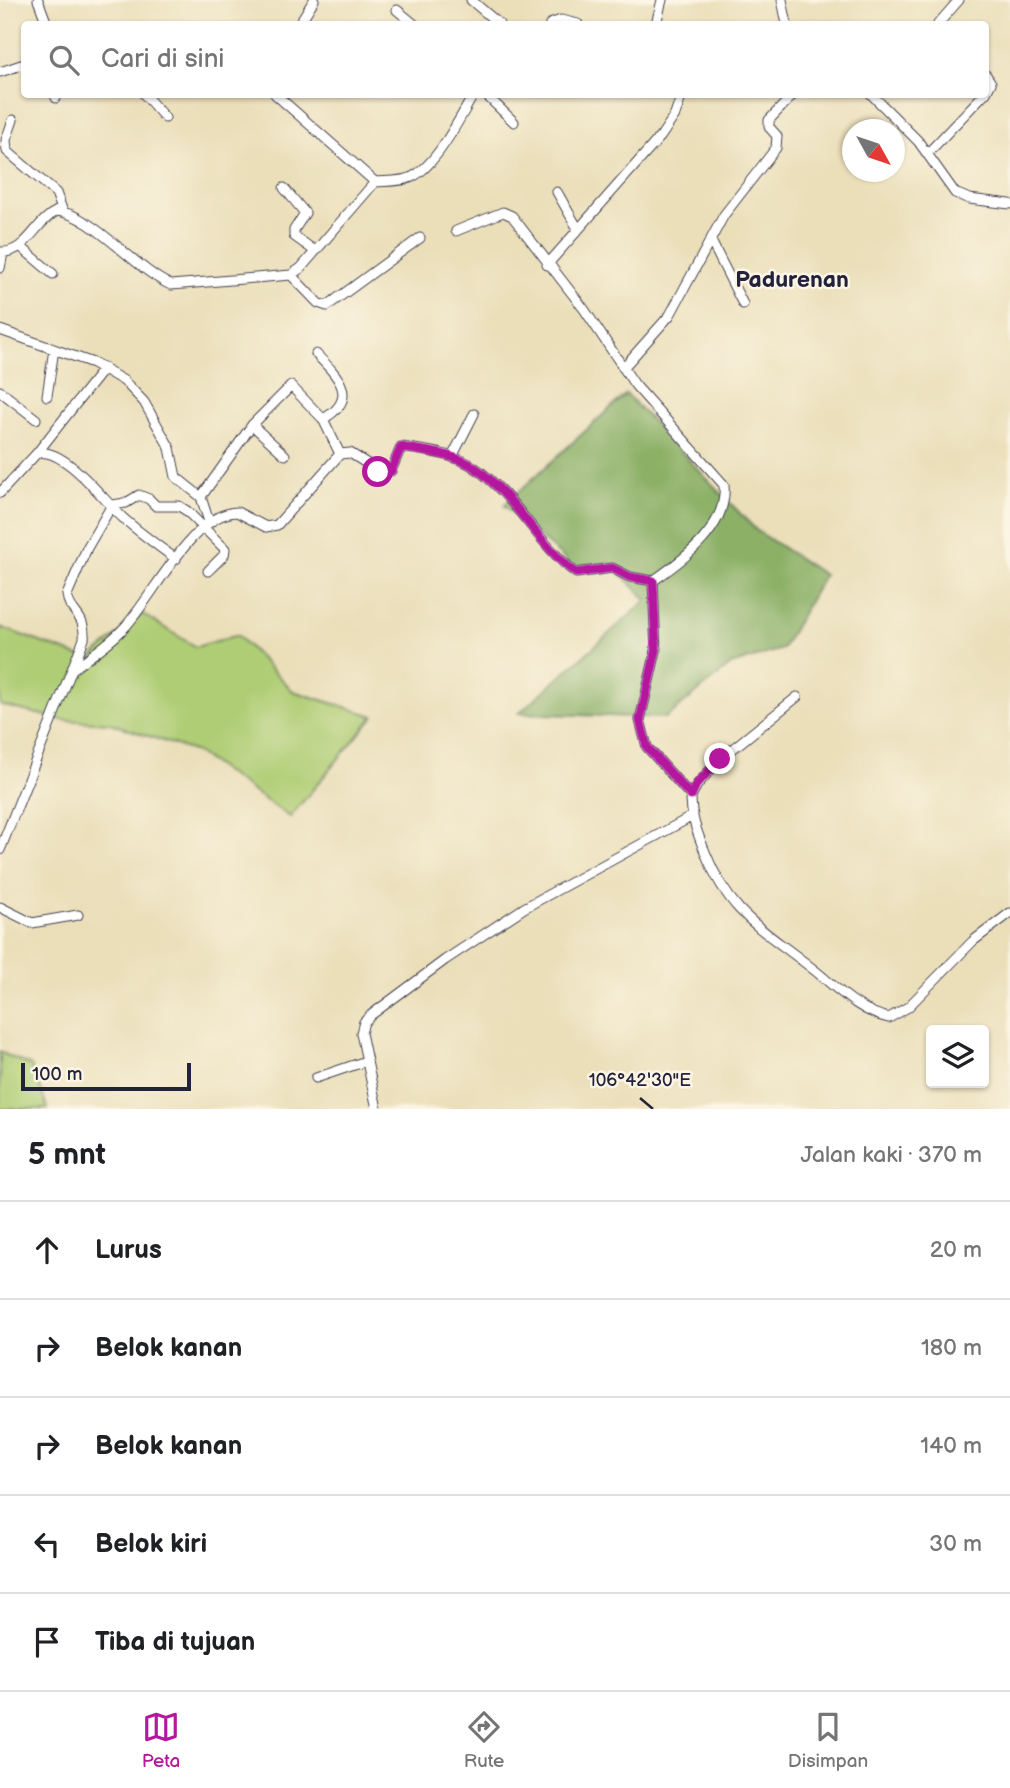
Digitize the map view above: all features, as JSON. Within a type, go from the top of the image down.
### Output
[{"type":"street","points":[[38,0],[46,21]]},
{"type":"street","points":[[301,21],[314,0]]},
{"type":"street","points":[[471,0],[496,21]]},
{"type":"street","points":[[657,21],[662,0]]},
{"type":"street","points":[[782,0],[786,21]]},
{"type":"street","points":[[941,21],[959,0]]},
{"type":"street","points":[[397,10],[410,21]]},
{"type":"street","points":[[0,72],[21,65]]},
{"type":"street","points":[[148,98],[165,118]]},
{"type":"street","points":[[280,98],[375,182]]},
{"type":"street","points":[[13,120],[6,140],[7,151],[56,193],[63,212],[103,235],[157,279],[171,285],[292,275],[375,182],[409,178],[419,172],[443,144],[472,98]]},
{"type":"street","points":[[489,98],[514,122]]},
{"type":"street","points":[[547,265],[661,136],[675,115],[681,98]]},
{"type":"street","points":[[623,368],[670,315],[724,215],[776,148],[777,136],[769,128],[769,120],[790,98]]},
{"type":"street","points":[[875,98],[928,153],[955,193],[969,199],[1010,204]]},
{"type":"street","points":[[928,153],[981,98]]},
{"type":"street","points":[[285,188],[305,213],[294,230],[294,236],[315,251]]},
{"type":"street","points":[[557,192],[578,229]]},
{"type":"street","points":[[0,268],[2,253],[20,247],[48,215],[63,212]]},
{"type":"street","points":[[74,668],[125,627],[206,524],[237,512],[266,527],[277,525],[340,454],[350,453],[382,473],[392,469],[401,447],[452,457],[473,467],[499,489],[576,573],[612,568],[630,577],[653,581],[702,542],[712,525],[725,489],[623,368],[584,309],[508,213],[456,231]]},
{"type":"street","points":[[292,275],[318,303],[327,306],[420,238]]},
{"type":"street","points":[[710,241],[743,304]]},
{"type":"street","points":[[20,247],[52,274]]},
{"type":"street","points":[[0,330],[104,368],[124,380],[138,394],[170,449],[179,482],[201,498],[206,524]]},
{"type":"street","points":[[47,396],[54,349]]},
{"type":"street","points":[[316,354],[341,380],[343,387],[342,401],[332,414],[323,419]]},
{"type":"street","points":[[0,493],[15,481],[104,368]]},
{"type":"street","points":[[201,498],[252,425],[282,392],[293,385],[323,419],[340,454]]},
{"type":"street","points":[[0,391],[36,419]]},
{"type":"street","points":[[452,457],[474,414]]},
{"type":"street","points":[[252,425],[285,455]]},
{"type":"street","points":[[37,453],[44,452],[63,461],[120,515],[176,559]]},
{"type":"street","points":[[112,505],[126,503],[139,495],[156,506],[179,506],[206,524],[225,549],[224,555],[208,571]]},
{"type":"street","points":[[0,850],[74,668],[84,630],[82,618],[68,601],[67,595],[87,548],[112,505]]},
{"type":"street","points":[[653,581],[656,651],[640,720],[647,747],[691,796]]},
{"type":"street","points":[[797,697],[720,759],[696,785],[691,796],[691,817],[717,883],[726,897],[752,924],[873,1014],[889,1018],[898,1015],[972,941],[1010,914]]},
{"type":"street","points":[[377,1109],[361,1034],[364,1023],[407,987],[524,908],[691,817]]},
{"type":"street","points":[[0,907],[32,923],[41,924],[57,917],[78,915]]},
{"type":"street","points":[[316,1078],[366,1061]]},
{"type":"green space","points":[[626,394],[756,530],[824,575],[782,649],[731,665],[666,718],[519,713],[647,600],[610,563],[577,570],[504,505]]},
{"type":"green space","points":[[142,614],[196,647],[237,635],[293,691],[374,716],[290,817],[196,752],[110,723],[63,720],[0,705],[0,627],[89,660]]},
{"type":"green space","points":[[0,1052],[31,1066],[48,1109],[0,1109]]},
{"type":"district","name":"Padurenan","points":[[792,279]]},
{"type":"route","points":[[378,472],[391,471],[401,447],[452,457],[473,467],[499,489],[576,573],[612,568],[630,577],[653,581],[656,651],[640,720],[647,747],[691,796],[696,785],[720,759]]}]
